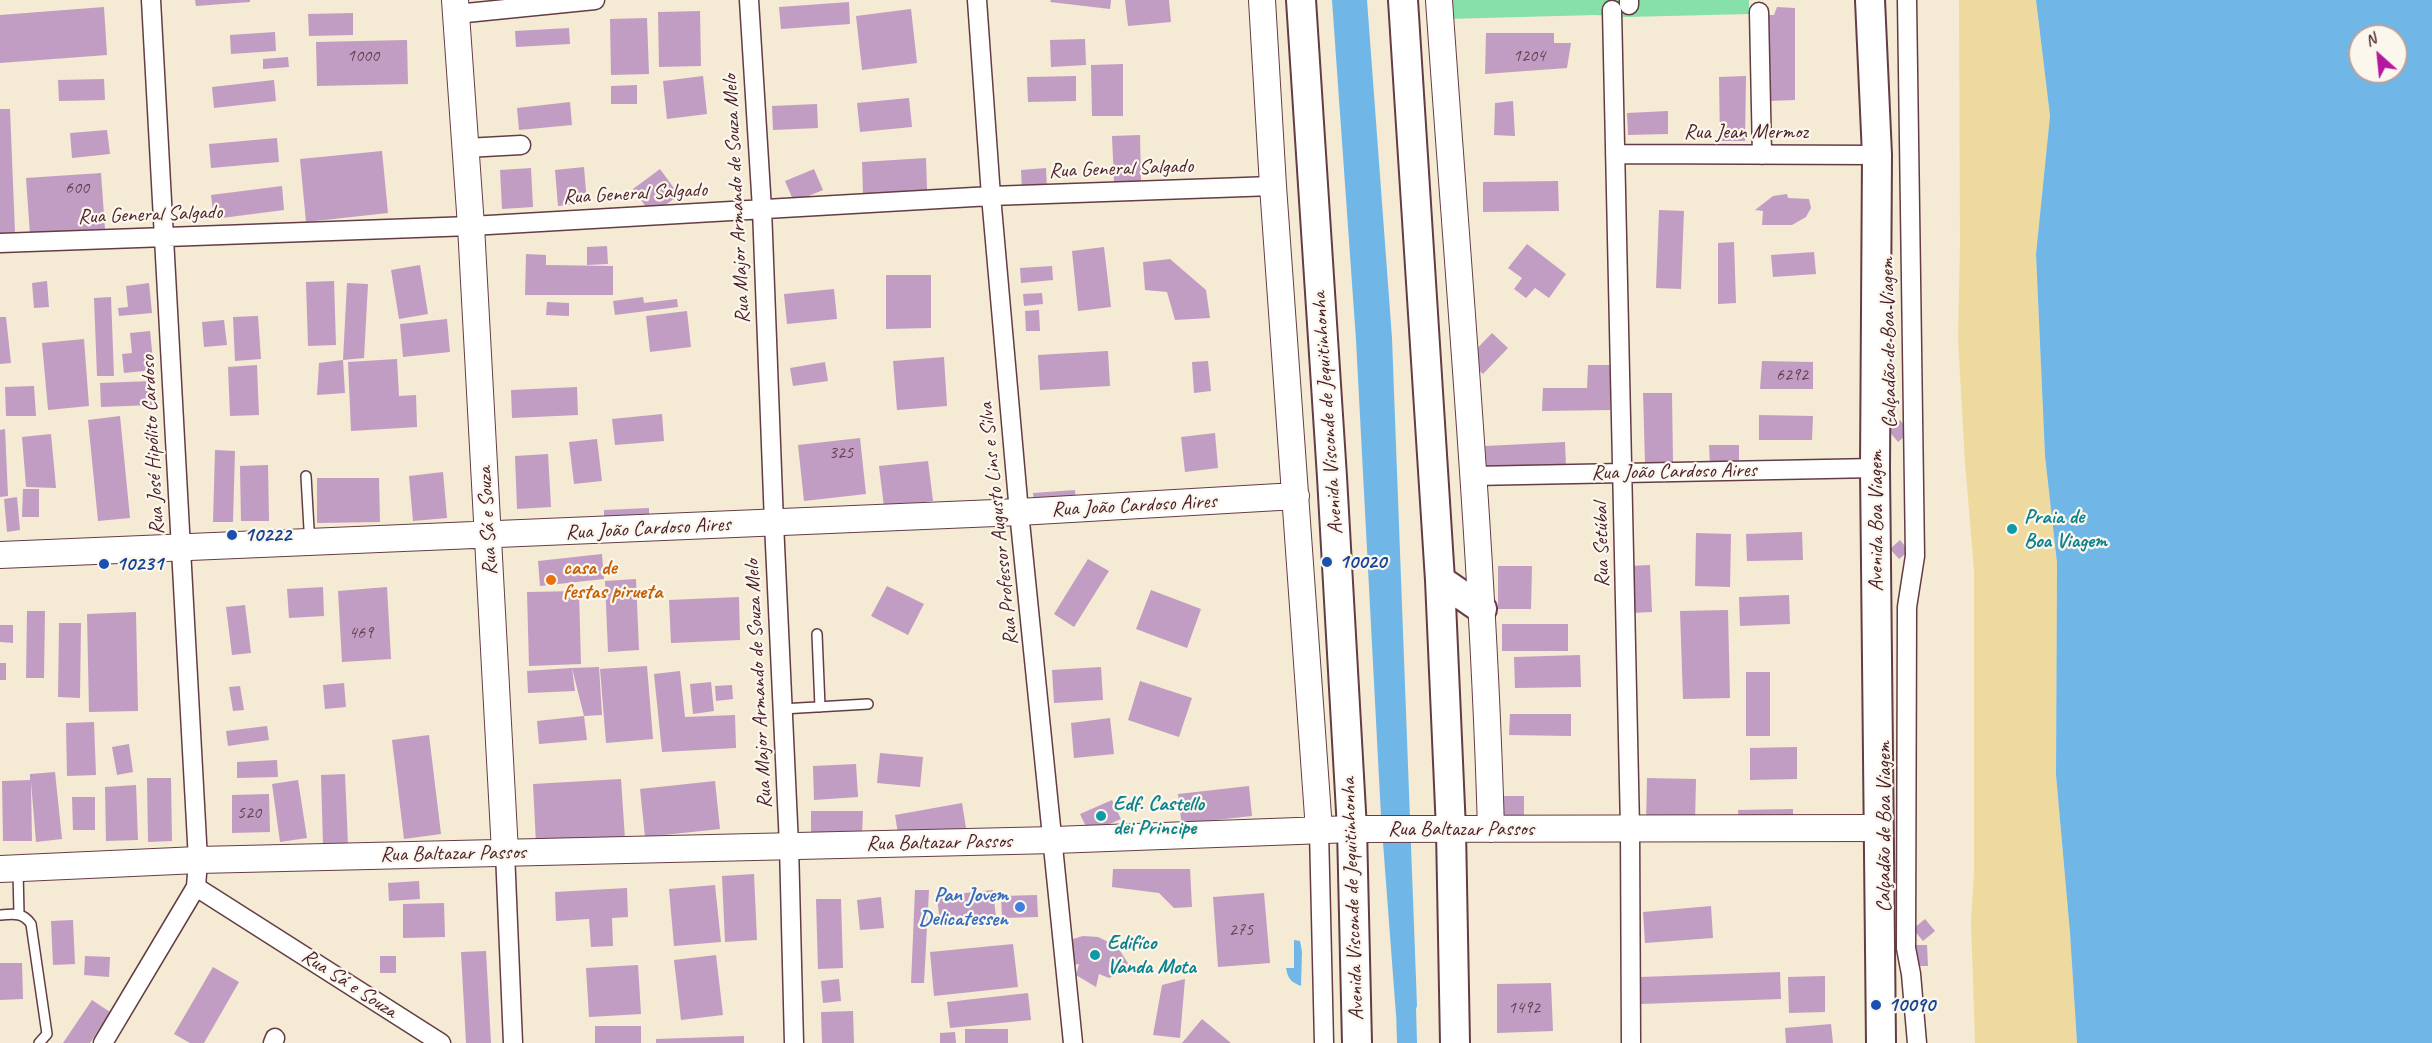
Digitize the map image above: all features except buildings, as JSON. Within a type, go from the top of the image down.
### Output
[{"type":"main road","name":"Avenida Visconde de Jequitinhonha","points":[[1300,0],[1333,489],[1364,829],[1357,1043]]},
{"type":"main road","points":[[1403,0],[1440,580],[1444,830],[1455,1043]]},
{"type":"main road","name":"Avenida Boa Viagem","points":[[1870,0],[1877,155],[1875,468],[1881,1043]]},
{"type":"main road","points":[[1440,580],[1482,609]]},
{"type":"street","name":"Rua José Hipólito Cardoso","points":[[103,1043],[196,887],[198,860],[151,0]]},
{"type":"street","points":[[456,7],[595,0]]},
{"type":"street","name":"Rua Major Armando de Souza Melo","points":[[749,0],[762,209],[789,845],[794,1043]]},
{"type":"street","name":"Rua Professor Augusto Lins e Silva","points":[[976,0],[1019,512],[1073,1043]]},
{"type":"street","name":"Avenida Visconde de Jequitinhonha","points":[[1262,0],[1319,830]]},
{"type":"street","points":[[1440,0],[1482,609],[1491,829]]},
{"type":"street","name":"Calçadão de Boa Viagem","points":[[1907,0],[1915,556],[1906,607],[1906,948],[1911,974],[1917,1043]]},
{"type":"street","name":"Rua Setúbal","points":[[1620,4],[1615,154],[1630,828],[1631,1043]]},
{"type":"street","name":"Rua Sá e Souza","points":[[456,7],[489,536],[513,1043]]},
{"type":"street","points":[[1759,12],[1762,155]]},
{"type":"street","points":[[465,148],[521,145]]},
{"type":"street","name":"Rua Jean Mermoz","points":[[1615,154],[1877,155]]},
{"type":"street","name":"Rua General Salgado","points":[[0,243],[471,226],[991,196],[1273,186]]},
{"type":"street","name":"Rua João Cardoso Aires","points":[[1473,476],[1875,468]]},
{"type":"street","name":"Rua João Cardoso Aires","points":[[0,555],[181,548],[310,536],[489,536],[1019,512],[1296,496]]},
{"type":"street","name":"Rua Baltazar Passos","points":[[9,869],[198,860],[1054,840],[1364,829],[1879,828]]},
{"type":"street","points":[[1319,830],[1324,1043]]},
{"type":"street","name":"Rua Sá e Souza","points":[[196,887],[441,1043]]},
{"type":"lane","points":[[306,476],[310,536]]},
{"type":"lane","points":[[817,634],[820,707]]},
{"type":"lane","points":[[782,709],[868,704]]},
{"type":"lane","points":[[9,869],[19,914]]},
{"type":"lane","points":[[0,915],[19,914],[27,918],[31,924],[47,1034],[39,1043]]},
{"type":"green space","points":[[1445,0],[1749,0],[1749,14],[1446,19]]},
{"type":"sand","name":"Praia de Boa Viagem","points":[[1959,0],[2036,0],[2050,116],[2036,254],[2045,456],[2057,563],[2056,775],[2077,1043],[1975,1043],[1971,921],[1974,873],[1974,570],[1958,339]]},
{"type":"water","points":[[1332,0],[1367,0],[1392,338],[1417,1006],[1407,1034],[1396,1015],[1381,816],[1356,340]]},
{"type":"water","points":[[2036,0],[2432,0],[2432,1043],[2077,1043],[2056,775],[2057,563],[2045,456],[2036,254],[2050,116]]},
{"type":"water","points":[[1294,940],[1300,941],[1302,952],[1301,986],[1290,980],[1286,968],[1294,968]]},
{"type":"waterway","points":[[1406,1007],[1407,1043]]},
{"type":"place","name":"Praia de Boa Viagem","points":[[2012,529]]},
{"type":"place","name":"10222","points":[[232,535]]},
{"type":"place","name":"10020","points":[[1327,562]]},
{"type":"place","name":"10231","points":[[104,564]]},
{"type":"place","name":"casa de festas pirueta","points":[[551,580]]},
{"type":"place","name":"Edf. Castello dei Principe","points":[[1101,816]]},
{"type":"place","name":"Pan Jovem Delicatessen","points":[[1020,907]]},
{"type":"place","name":"Edifíco Vanda Mota","points":[[1095,955]]},
{"type":"place","name":"10090","points":[[1876,1005]]}]
